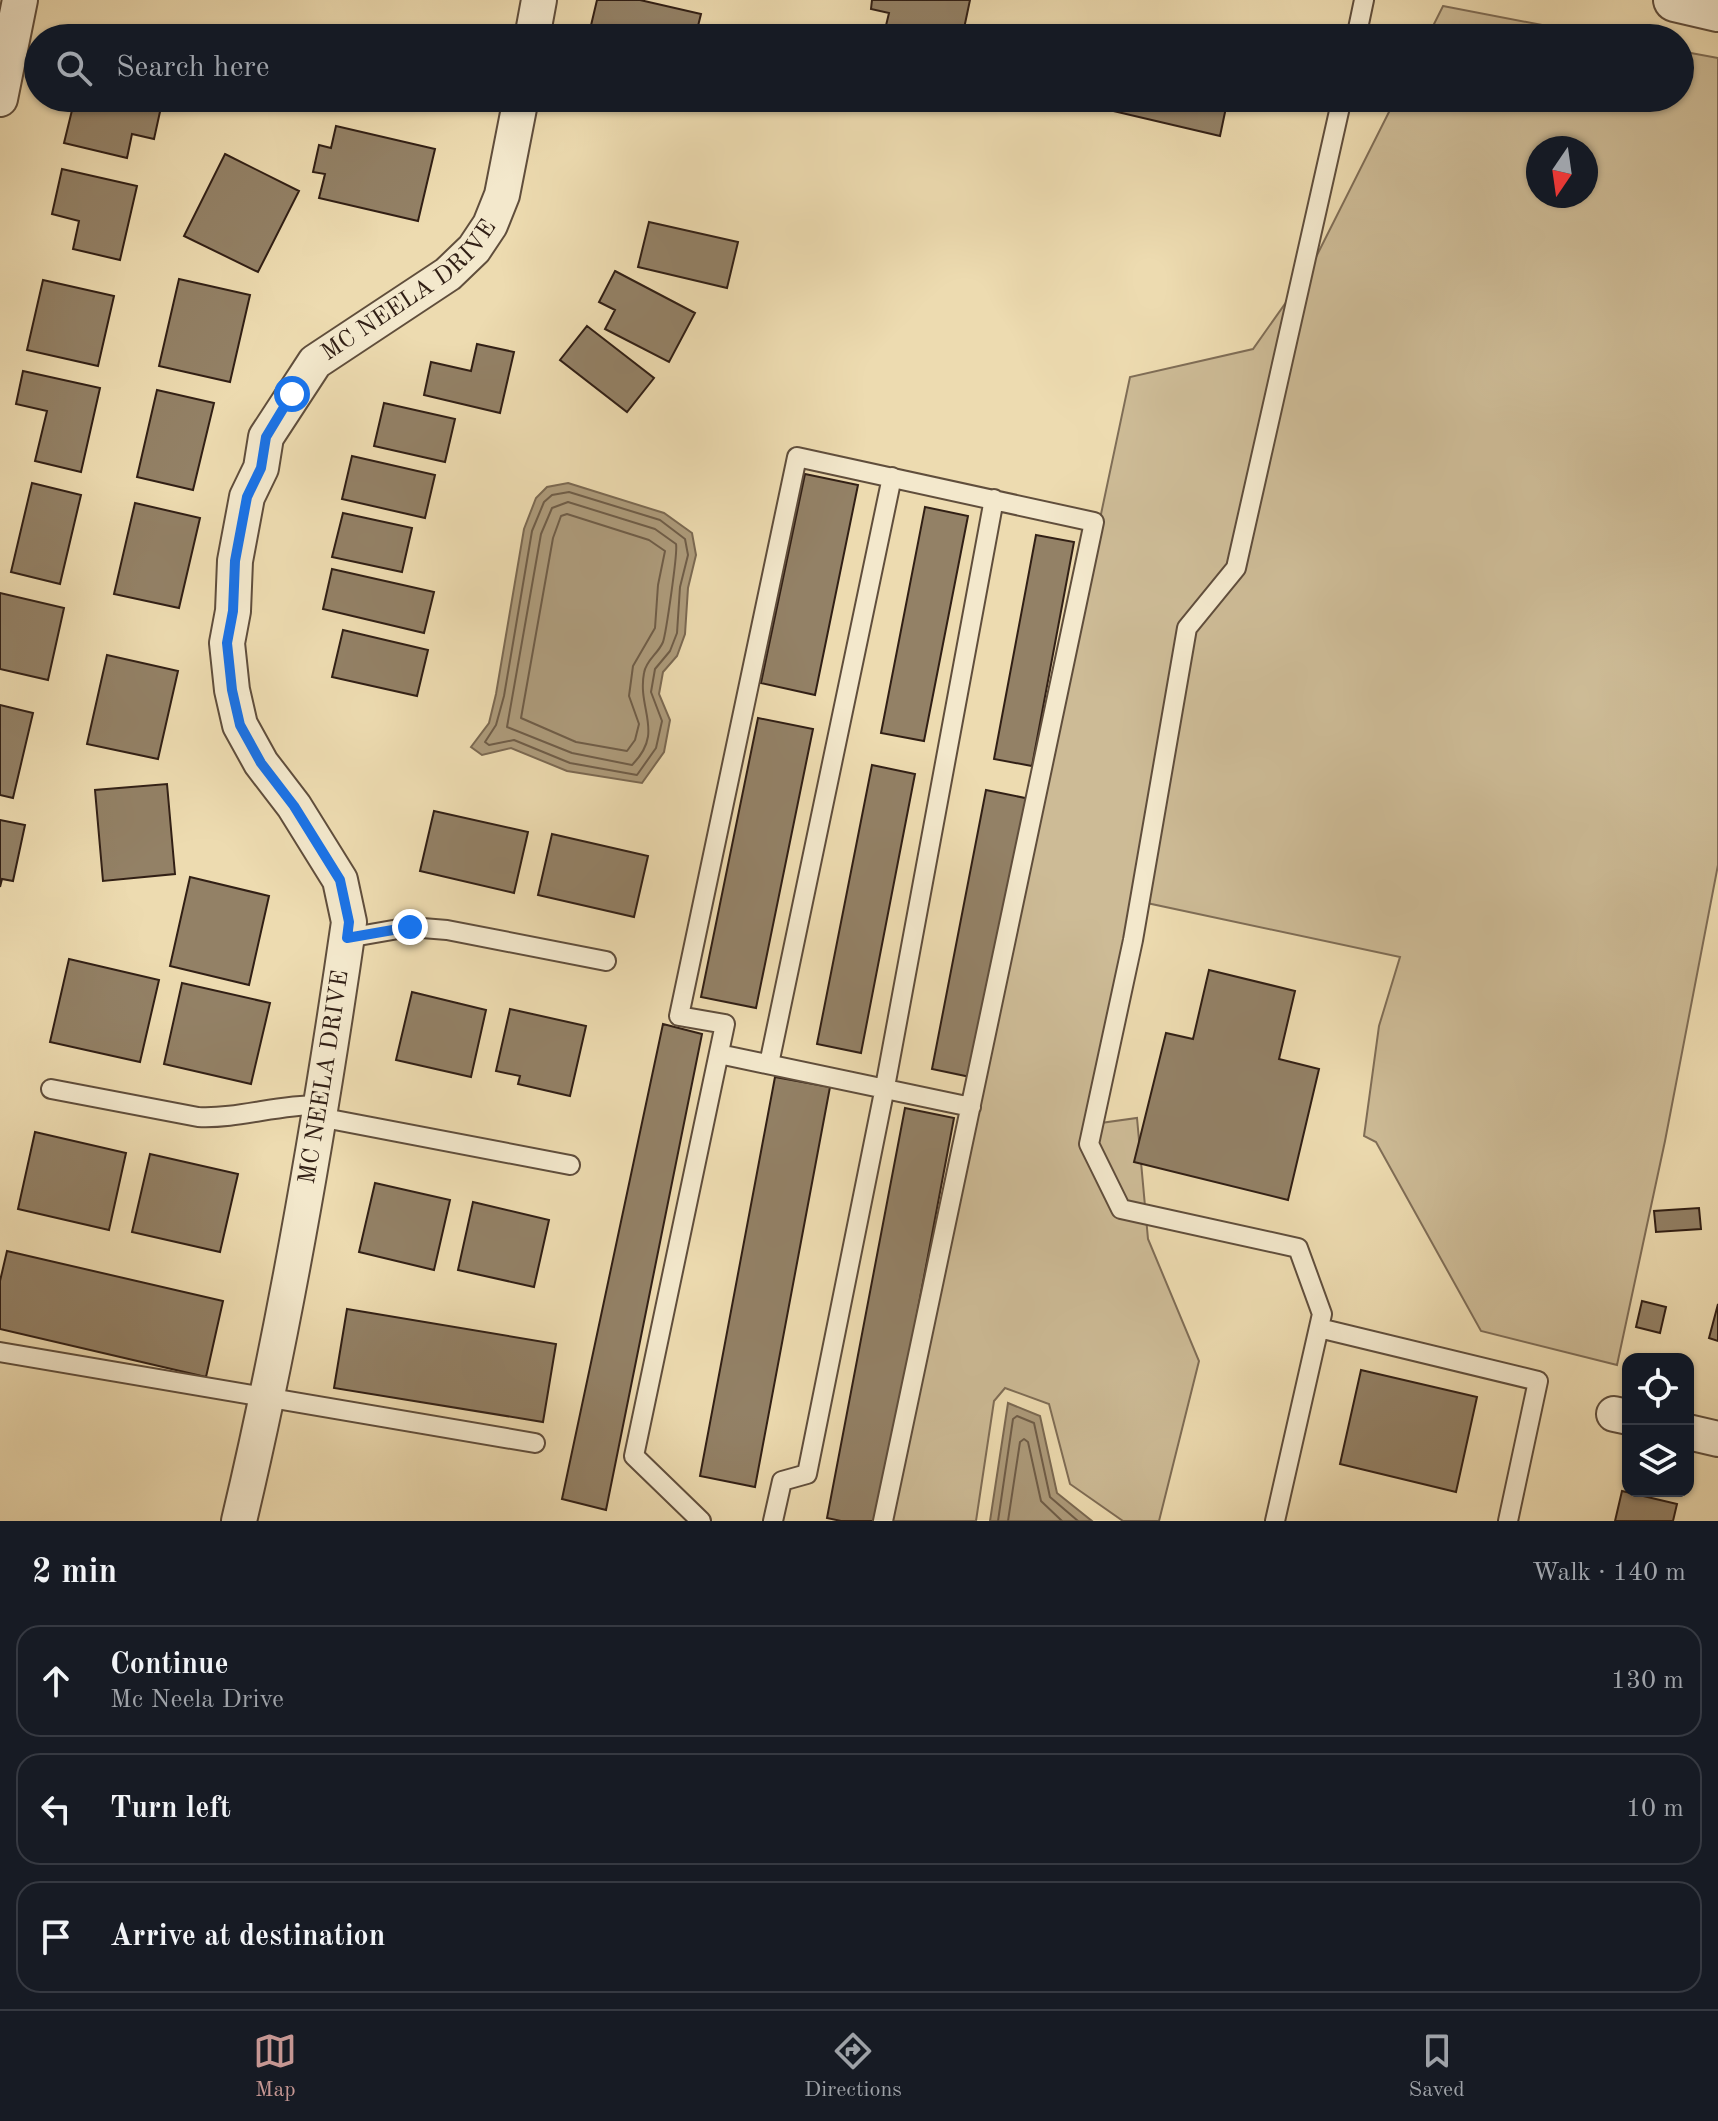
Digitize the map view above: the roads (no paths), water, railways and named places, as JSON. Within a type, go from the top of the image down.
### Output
[{"type":"street","points":[[535,24],[539,0]]},
{"type":"street","points":[[1675,0],[1718,10]]},
{"type":"street","points":[[0,99],[13,3]]},
{"type":"street","name":"MC NEELA DRIVE","points":[[239,1521],[268,1398],[320,1111],[349,922],[340,880],[294,806],[261,763],[240,725],[232,690],[227,643],[233,611],[235,561],[247,497],[261,468],[266,437],[315,362],[448,274],[474,249],[490,225],[502,195],[518,112]]},
{"type":"street","points":[[1694,1433],[1718,1439]]},
{"type":"lane","points":[[1359,24],[1364,0]]},
{"type":"lane","points":[[1275,1521],[1322,1314],[1298,1248],[1121,1209],[1089,1144],[1133,940],[1187,628],[1236,568],[1339,112]]},
{"type":"lane","points":[[701,1521],[634,1456],[725,1024],[679,1016],[797,457],[1094,522],[883,1521]]},
{"type":"lane","points":[[769,1064],[892,477]]},
{"type":"lane","points":[[773,1521],[782,1481],[807,1474],[885,1087],[994,499]]},
{"type":"lane","points":[[347,938],[410,927],[447,930],[606,961]]},
{"type":"lane","points":[[719,1054],[971,1107]]},
{"type":"lane","points":[[51,1089],[198,1117],[219,1118],[288,1105],[570,1165]]},
{"type":"lane","points":[[1319,1328],[1538,1381],[1508,1521]]},
{"type":"lane","points":[[0,1352],[535,1443]]},
{"type":"water","points":[[568,483],[664,513],[692,533],[696,555],[688,588],[685,634],[677,656],[663,672],[659,694],[670,720],[664,752],[642,783],[567,771],[511,748],[482,755],[471,747],[489,723],[524,529],[536,498],[547,487]]},
{"type":"water","points":[[1008,1403],[1040,1416],[1057,1493],[1092,1521],[990,1521]]}]
